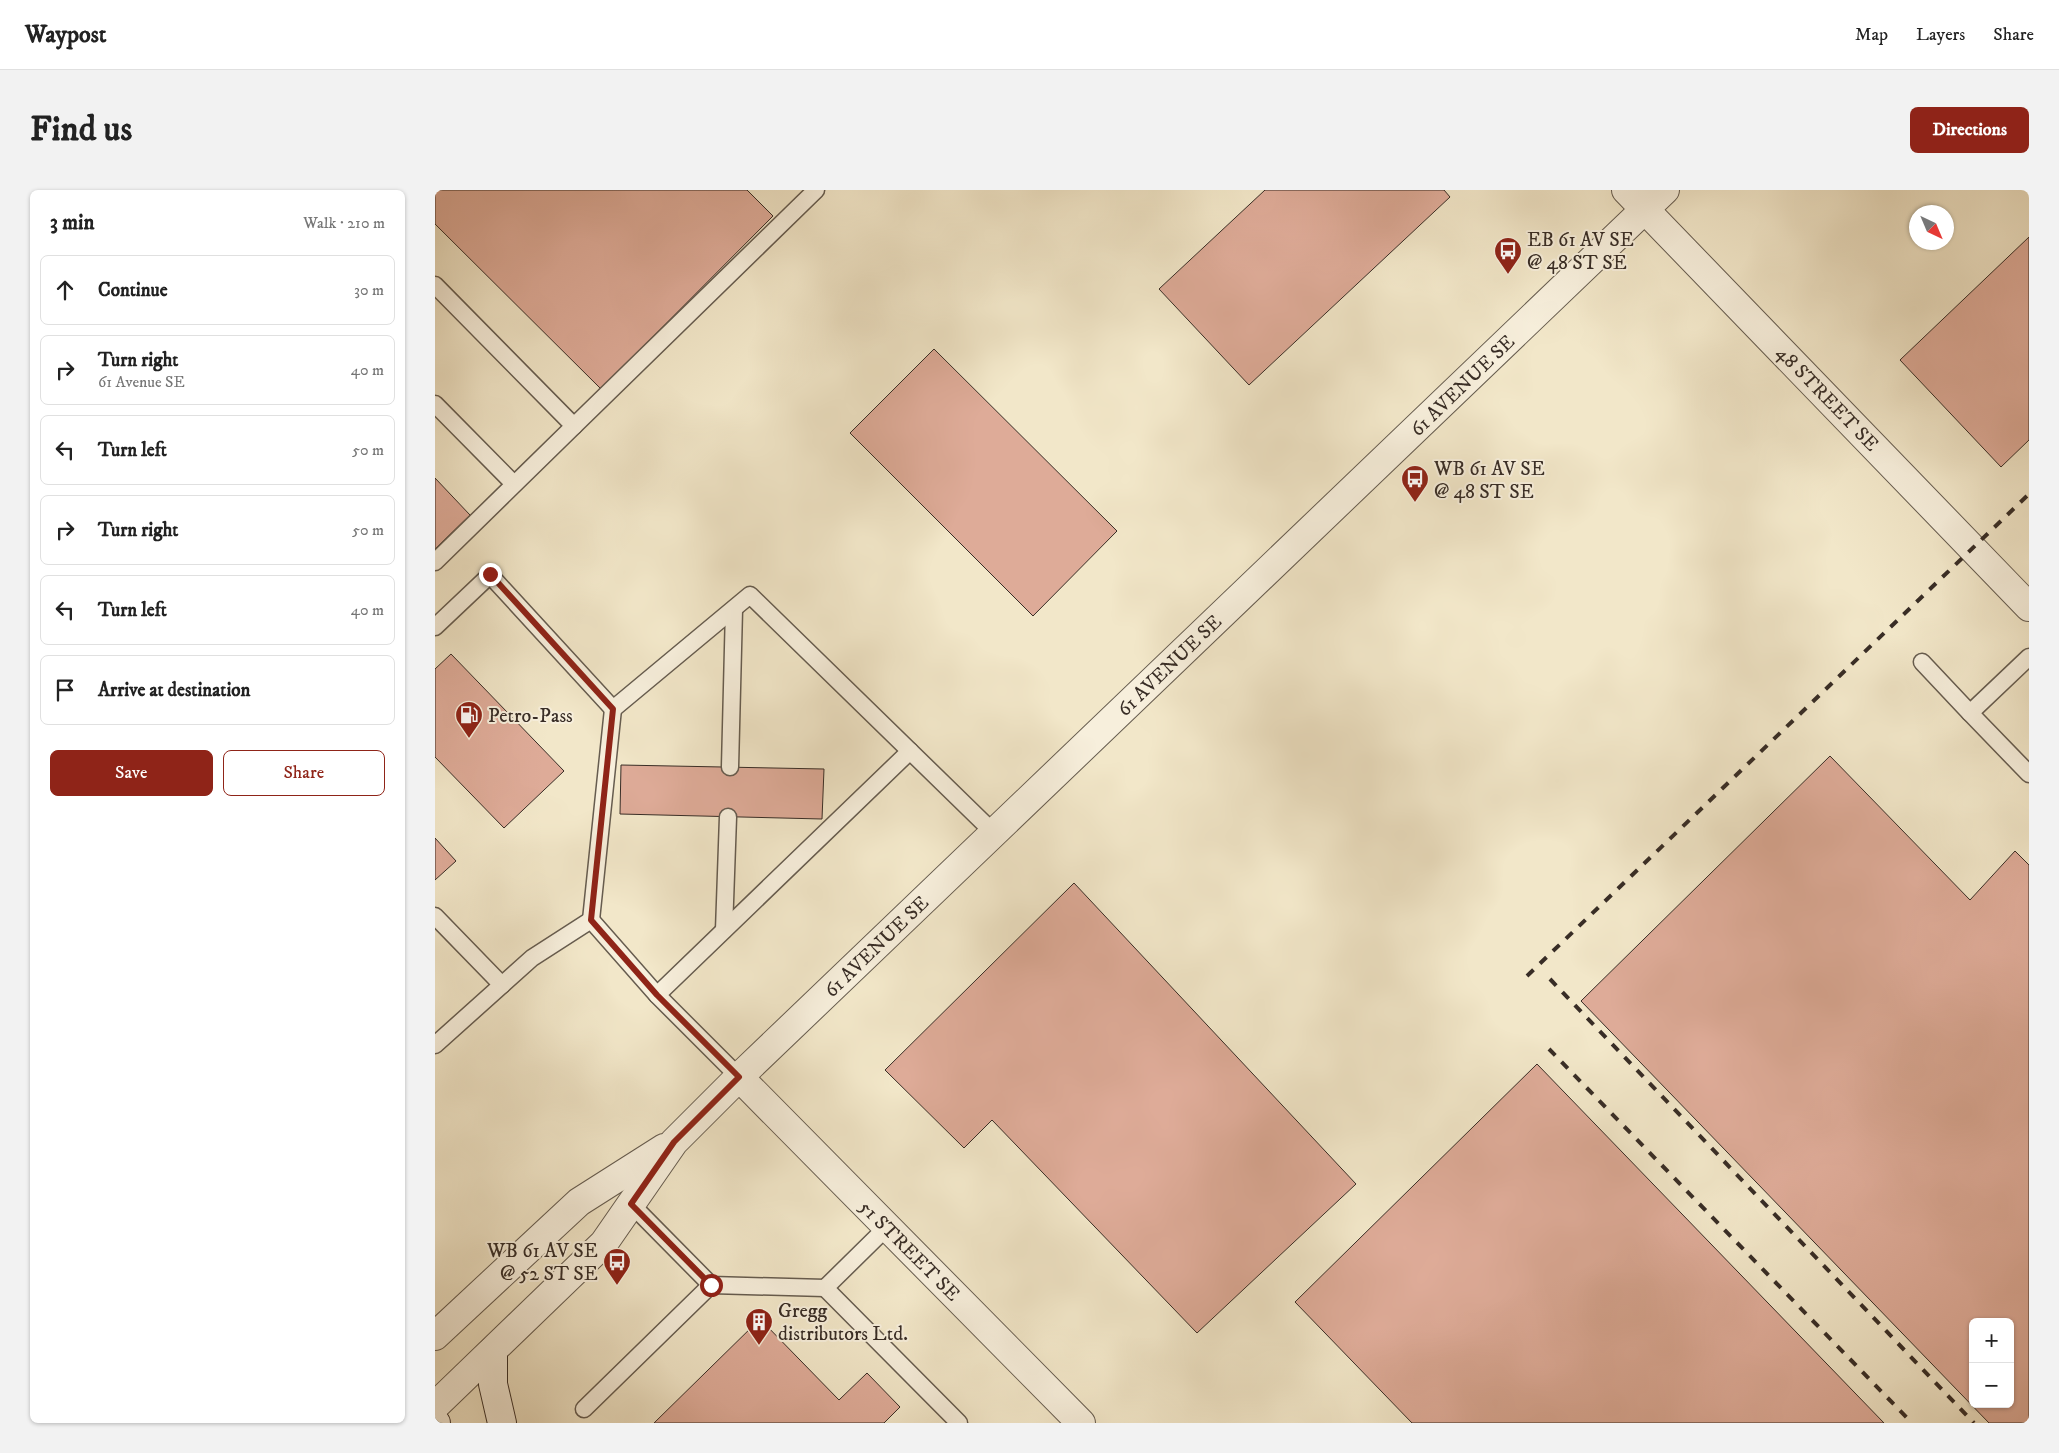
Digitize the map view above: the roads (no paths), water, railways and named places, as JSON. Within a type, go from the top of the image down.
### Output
[{"type":"street","name":"48 STREET SE","points":[[1626,190],[2029,606]]},
{"type":"street","name":"61 AVENUE SE","points":[[435,1406],[604,1243],[674,1142],[739,1077],[1665,190]]},
{"type":"street","name":"51 STREET SE","points":[[739,1077],[1081,1423]]},
{"type":"street","name":"61 AVENUE SE","points":[[435,1336],[579,1202],[674,1142]]},
{"type":"street","points":[[493,1351],[493,1384],[502,1423]]},
{"type":"lane","points":[[435,562],[816,190]]},
{"type":"lane","points":[[435,285],[573,426]]},
{"type":"lane","points":[[435,404],[514,484]]},
{"type":"lane","points":[[435,628],[490,574],[613,709]]},
{"type":"lane","points":[[739,1077],[657,995],[591,920],[613,709],[750,595],[994,833]]},
{"type":"lane","points":[[730,767],[734,609]]},
{"type":"lane","points":[[1970,713],[2029,657]]},
{"type":"lane","points":[[1922,662],[2029,774]]},
{"type":"lane","points":[[657,995],[910,751]]},
{"type":"lane","points":[[724,930],[728,817]]},
{"type":"lane","points":[[435,916],[502,985]]},
{"type":"lane","points":[[435,1045],[532,958],[591,920]]},
{"type":"lane","points":[[631,1204],[711,1285],[825,1288],[959,1423]]},
{"type":"lane","points":[[825,1288],[887,1227]]},
{"type":"lane","points":[[584,1409],[711,1285]]},
{"type":"railway","points":[[1527,976],[2029,494]]},
{"type":"railway","points":[[1550,979],[1974,1423]]},
{"type":"railway","points":[[1549,1049],[1912,1423]]},
{"type":"place","name":"EB 61 AV SE @ 48 ST SE","points":[[1508,275]]},
{"type":"place","name":"WB 61 AV SE @ 48 ST SE","points":[[1415,503]]},
{"type":"place","name":"Petro-Pass","points":[[469,739]]},
{"type":"place","name":"WB 61 AV SE @ 52 ST SE","points":[[617,1286]]},
{"type":"place","name":"Gregg distributors Ltd.","points":[[759,1346]]}]
